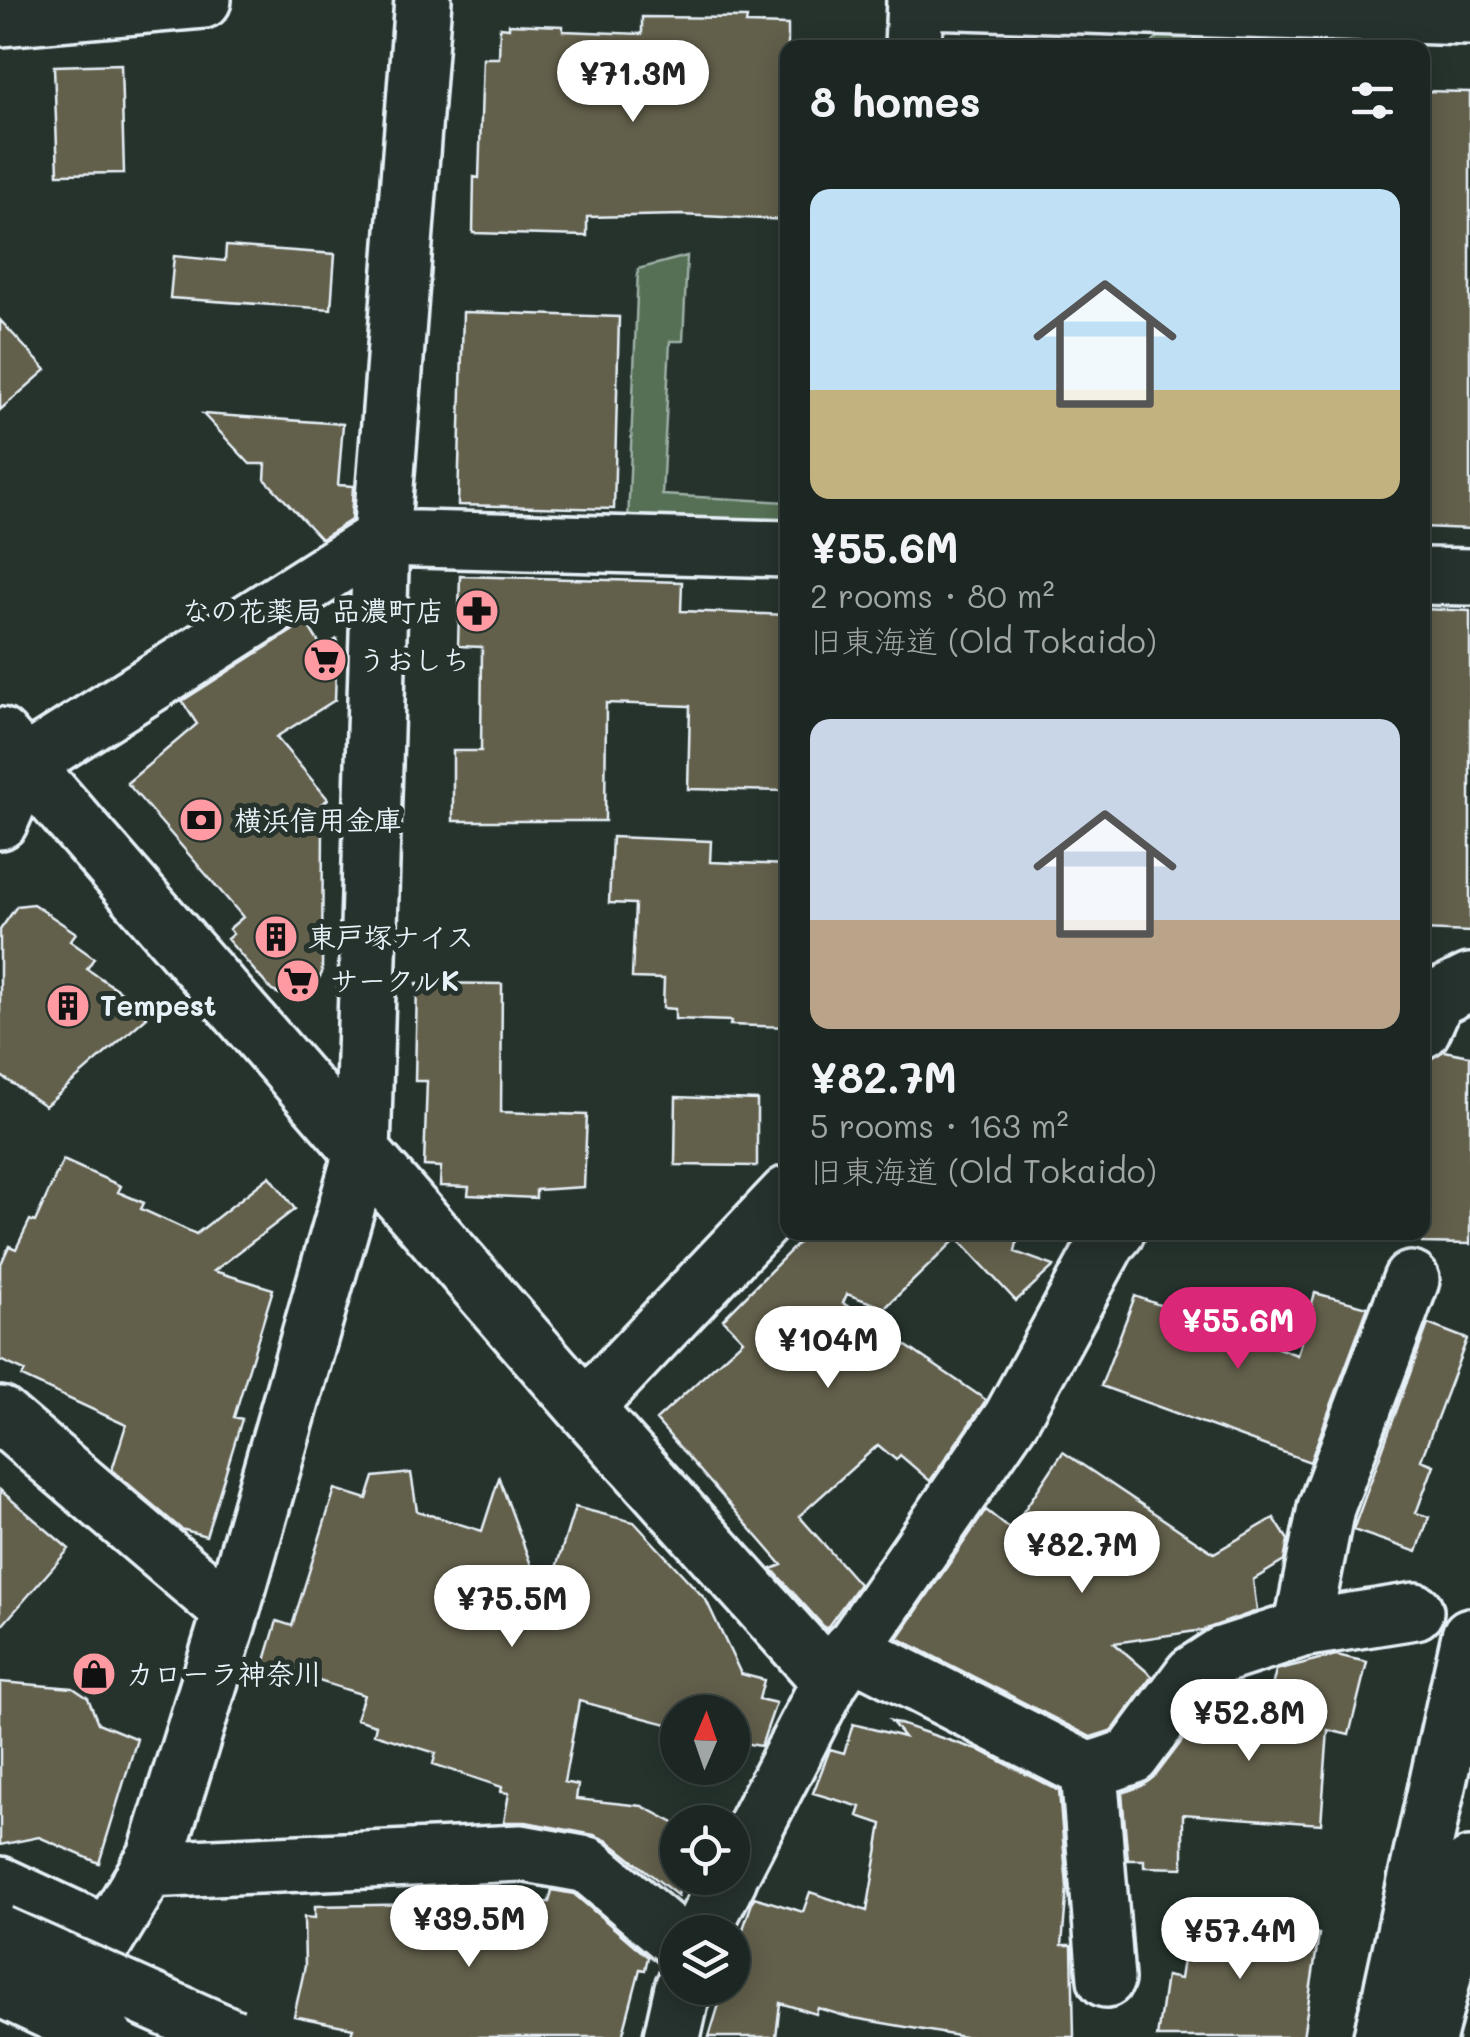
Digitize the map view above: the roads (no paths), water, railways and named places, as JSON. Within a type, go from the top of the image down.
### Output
[{"type":"street","points":[[0,18],[202,0]]},
{"type":"street","points":[[73,2027],[108,1935],[156,1856],[231,1612],[362,1152],[380,538],[423,0]]},
{"type":"street","points":[[913,40],[915,0]]},
{"type":"street","points":[[925,0],[1130,27],[1379,31],[1470,17]]},
{"type":"street","points":[[0,821],[13,750],[380,538],[780,550]]},
{"type":"street","points":[[1430,576],[1470,577]]},
{"type":"street","points":[[13,750],[585,1408],[840,1665],[1088,1771],[1132,1756],[1182,1688],[1207,1664],[1258,1641],[1302,1629],[1415,1611]]},
{"type":"street","points":[[585,1408],[780,1202]]},
{"type":"street","points":[[750,1838],[840,1665],[1012,1417],[1109,1240]]},
{"type":"street","points":[[1302,1629],[1326,1508],[1411,1280]]},
{"type":"street","points":[[0,1415],[231,1612]]},
{"type":"street","points":[[1382,2037],[1469,1640]]},
{"type":"street","points":[[1088,1771],[1106,1980]]},
{"type":"street","points":[[148,1870],[521,1853],[588,1865],[660,1926]]},
{"type":"street","points":[[1428,2037],[1470,1866]]},
{"type":"street","points":[[0,1885],[108,1935]]},
{"type":"street","points":[[0,1934],[232,2037]]},
{"type":"street","points":[[0,1988],[73,2027],[134,2037]]},
{"type":"street","points":[[672,2037],[679,2005]]},
{"type":"street","points":[[0,2032],[10,2037]]},
{"type":"place","name":"なの花薬局 品濃町店","points":[[477,611]]},
{"type":"place","name":"うおしち","points":[[325,660]]},
{"type":"place","name":"横浜信用金庫","points":[[201,820]]},
{"type":"place","name":"東戸塚ナイス","points":[[276,937]]},
{"type":"place","name":"サークルK","points":[[298,981]]},
{"type":"place","name":"Tempest","points":[[68,1006]]},
{"type":"place","name":"カローラ神奈川","points":[[94,1674]]}]
